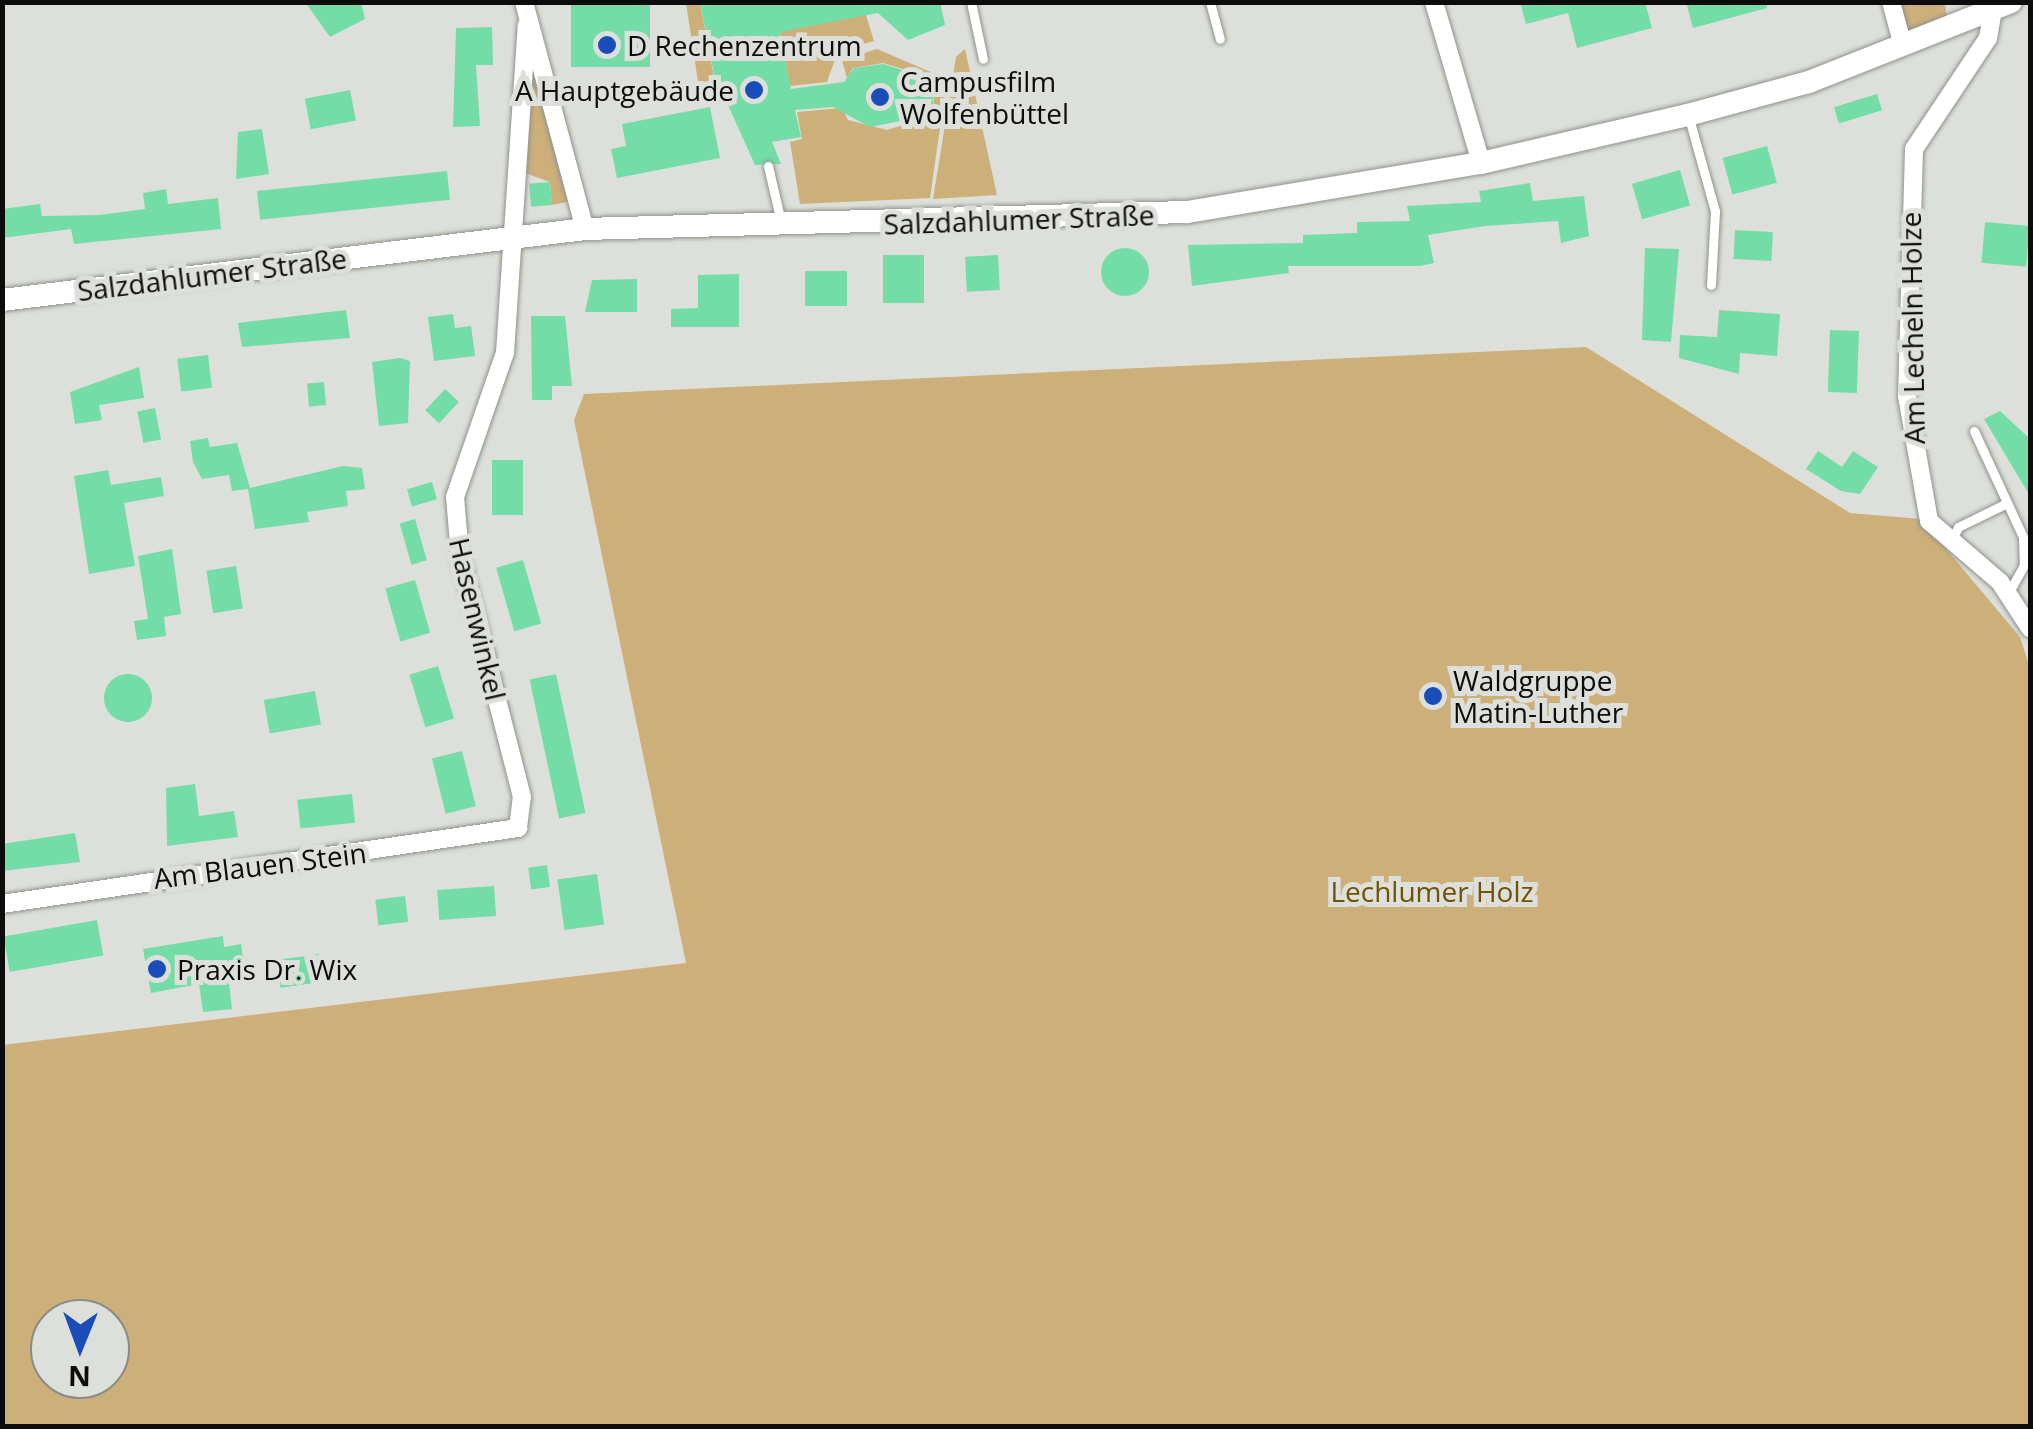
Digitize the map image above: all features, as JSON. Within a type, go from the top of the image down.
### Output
[{"type":"main road","name":"Salzdahlumer Straße","points":[[2,300],[586,229],[782,228],[1187,212],[1482,162],[1688,115],[1903,46],[2002,6]]},
{"type":"street","points":[[524,2],[527,26],[586,229]]},
{"type":"street","points":[[1434,2],[1482,162]]},
{"type":"street","points":[[1892,2],[1903,46]]},
{"type":"street","name":"Am Lecheln Holze","points":[[2002,6],[1988,38],[1924,125],[1910,175],[1913,453],[1929,520],[2008,595],[2030,628]]},
{"type":"street","name":"Hasenwinkel","points":[[518,828],[522,798],[460,555],[455,497],[502,367],[527,26]]},
{"type":"street","name":"Am Blauen Stein","points":[[2,904],[518,828]]},
{"type":"lane","points":[[971,2],[983,59]]},
{"type":"lane","points":[[1210,2],[1220,38]]},
{"type":"lane","points":[[1688,115],[1714,211],[1711,285]]},
{"type":"lane","points":[[768,166],[782,228]]},
{"type":"lane","points":[[1974,430],[2023,537],[2024,565],[2008,595]]},
{"type":"lane","points":[[1952,541],[1958,527],[2005,504]]},
{"type":"green space","points":[[686,3],[700,3],[717,93],[700,95]]},
{"type":"green space","points":[[1893,3],[1945,3],[1948,28],[1903,46]]},
{"type":"green space","points":[[775,4],[866,15],[874,41],[838,51],[827,82],[790,86]]},
{"type":"green space","points":[[877,49],[947,79],[930,198],[800,204],[790,142],[802,139],[797,112],[842,108],[848,120],[887,130],[933,116],[935,79],[883,63],[853,68],[847,78],[842,60]]},
{"type":"green space","points":[[965,49],[997,195],[933,199],[956,57]]},
{"type":"green space","points":[[534,74],[576,200],[552,205],[550,182],[525,173]]},
{"type":"green space","name":"Lechlumer Holz","points":[[1586,347],[1850,513],[1921,519],[2020,637],[2030,668],[2030,1426],[3,1426],[2,1045],[686,963],[574,420],[584,394]]},
{"type":"building","points":[[305,2],[361,2],[365,19],[330,37]]},
{"type":"building","name":"D Rechenzentrum","points":[[571,2],[650,2],[650,67],[571,67]]},
{"type":"building","points":[[700,2],[940,2],[945,25],[908,40],[878,13],[780,32],[791,89],[844,82],[854,68],[883,64],[935,80],[932,115],[870,127],[833,107],[795,110],[801,137],[772,142],[781,164],[755,165],[714,74]]},
{"type":"building","points":[[1520,2],[1645,2],[1652,28],[1577,48],[1568,13],[1526,24]]},
{"type":"building","points":[[1686,2],[1766,2],[1767,8],[1693,28]]},
{"type":"building","points":[[492,27],[493,65],[476,65],[480,126],[453,127],[456,28]]},
{"type":"building","points":[[350,90],[356,120],[311,129],[305,99]]},
{"type":"building","points":[[1877,94],[1882,110],[1839,123],[1834,107]]},
{"type":"building","points":[[710,107],[720,158],[617,178],[611,149],[626,146],[622,124]]},
{"type":"building","points":[[262,129],[269,174],[236,179],[238,132]]},
{"type":"building","points":[[1767,146],[1777,183],[1732,195],[1723,158]]},
{"type":"building","points":[[1680,170],[1690,206],[1642,219],[1632,184]]},
{"type":"building","points":[[447,171],[450,200],[260,220],[257,191]]},
{"type":"building","points":[[550,182],[552,205],[531,207],[529,184]]},
{"type":"building","points":[[1530,183],[1533,201],[1584,196],[1589,236],[1561,243],[1558,221],[1485,226],[1428,235],[1434,263],[1420,266],[1288,266],[1289,273],[1192,286],[1188,245],[1303,243],[1303,235],[1357,233],[1357,222],[1410,221],[1407,206],[1481,202],[1479,191]]},
{"type":"building","points":[[166,189],[168,204],[218,198],[221,229],[74,244],[71,229],[2,238],[2,209],[40,204],[42,216],[99,215],[145,209],[143,193]]},
{"type":"building","points":[[1985,222],[2030,226],[2026,267],[1981,263]]},
{"type":"building","points":[[1735,230],[1773,232],[1771,261],[1733,259]]},
{"type":"building","points":[[1125,248],[1142,255],[1149,272],[1142,289],[1125,296],[1108,289],[1101,272],[1108,255]]},
{"type":"building","points":[[1645,248],[1679,249],[1671,342],[1642,340]]},
{"type":"building","points":[[883,255],[924,255],[924,303],[883,303]]},
{"type":"building","points":[[998,255],[1000,290],[967,292],[965,257]]},
{"type":"building","points":[[805,271],[847,271],[847,306],[805,306]]},
{"type":"building","points":[[739,274],[739,327],[671,327],[671,309],[698,308],[698,275]]},
{"type":"building","points":[[637,279],[637,312],[585,312],[592,280]]},
{"type":"building","points":[[346,310],[350,338],[242,347],[238,323]]},
{"type":"building","points":[[1719,310],[1780,314],[1777,356],[1740,353],[1739,374],[1679,358],[1680,335],[1717,337]]},
{"type":"building","points":[[453,314],[455,328],[471,326],[475,356],[434,361],[428,317]]},
{"type":"building","points":[[531,316],[565,316],[572,386],[552,386],[552,400],[532,400]]},
{"type":"building","points":[[1830,330],[1859,331],[1857,393],[1828,392]]},
{"type":"building","points":[[208,355],[212,388],[181,392],[177,359]]},
{"type":"building","points":[[400,358],[410,361],[408,423],[379,426],[372,362]]},
{"type":"building","points":[[139,367],[144,398],[99,405],[102,420],[75,424],[70,392]]},
{"type":"building","points":[[324,382],[326,405],[309,406],[307,383]]},
{"type":"building","points":[[445,389],[459,402],[439,423],[425,410]]},
{"type":"building","points":[[155,408],[161,439],[143,443],[137,411]]},
{"type":"building","points":[[2000,411],[2030,439],[2030,496],[1984,419]]},
{"type":"building","points":[[208,438],[210,447],[237,443],[250,488],[343,466],[362,468],[365,489],[346,491],[348,506],[307,512],[309,522],[255,529],[248,489],[232,491],[229,475],[202,479],[193,462],[190,441]]},
{"type":"building","points":[[1818,451],[1842,467],[1853,451],[1878,467],[1860,494],[1841,491],[1806,469]]},
{"type":"building","points":[[492,460],[523,460],[523,515],[492,515]]},
{"type":"building","points":[[108,470],[111,485],[161,477],[164,496],[124,503],[135,566],[89,574],[74,476]]},
{"type":"building","points":[[432,482],[437,499],[412,506],[407,489]]},
{"type":"building","points":[[415,519],[427,560],[411,565],[400,523]]},
{"type":"building","points":[[172,549],[181,614],[164,617],[166,636],[137,640],[134,621],[148,619],[138,556]]},
{"type":"building","points":[[523,560],[541,623],[514,631],[496,568]]},
{"type":"building","points":[[236,566],[243,608],[213,613],[206,571]]},
{"type":"building","points":[[415,580],[430,633],[400,641],[385,589]]},
{"type":"building","points":[[438,666],[454,719],[425,727],[409,675]]},
{"type":"building","points":[[128,674],[145,681],[152,698],[145,715],[128,722],[111,715],[104,698],[111,681]]},
{"type":"building","points":[[556,674],[586,813],[559,819],[530,680]]},
{"type":"building","points":[[315,691],[321,724],[270,734],[264,700]]},
{"type":"building","points":[[462,751],[476,806],[446,814],[432,758]]},
{"type":"building","points":[[195,784],[199,816],[234,811],[238,837],[167,846],[166,788]]},
{"type":"building","points":[[352,794],[355,823],[300,829],[297,800]]},
{"type":"building","points":[[75,833],[80,862],[2,871],[2,844]]},
{"type":"building","points":[[547,865],[550,887],[531,889],[528,868]]},
{"type":"building","points":[[597,874],[604,925],[564,930],[557,880]]},
{"type":"building","points":[[494,886],[496,916],[439,920],[437,890]]},
{"type":"building","points":[[405,896],[408,922],[378,925],[375,900]]},
{"type":"building","points":[[97,920],[103,955],[10,972],[3,936]]},
{"type":"building","points":[[223,936],[224,947],[241,944],[245,972],[228,975],[232,1009],[203,1012],[199,984],[151,993],[143,949]]},
{"type":"building","points":[[319,954],[323,982],[280,988],[276,960]]},
{"type":"place","name":"D Rechenzentrum","points":[[607,45]]},
{"type":"place","name":"A Hauptgebäude","points":[[754,90]]},
{"type":"place","name":"Campusfilm Wolfenbüttel","points":[[880,97]]},
{"type":"place","name":"Waldgruppe Matin-Luther","points":[[1433,696]]},
{"type":"place","name":"Praxis Dr. Wix","points":[[157,969]]}]
